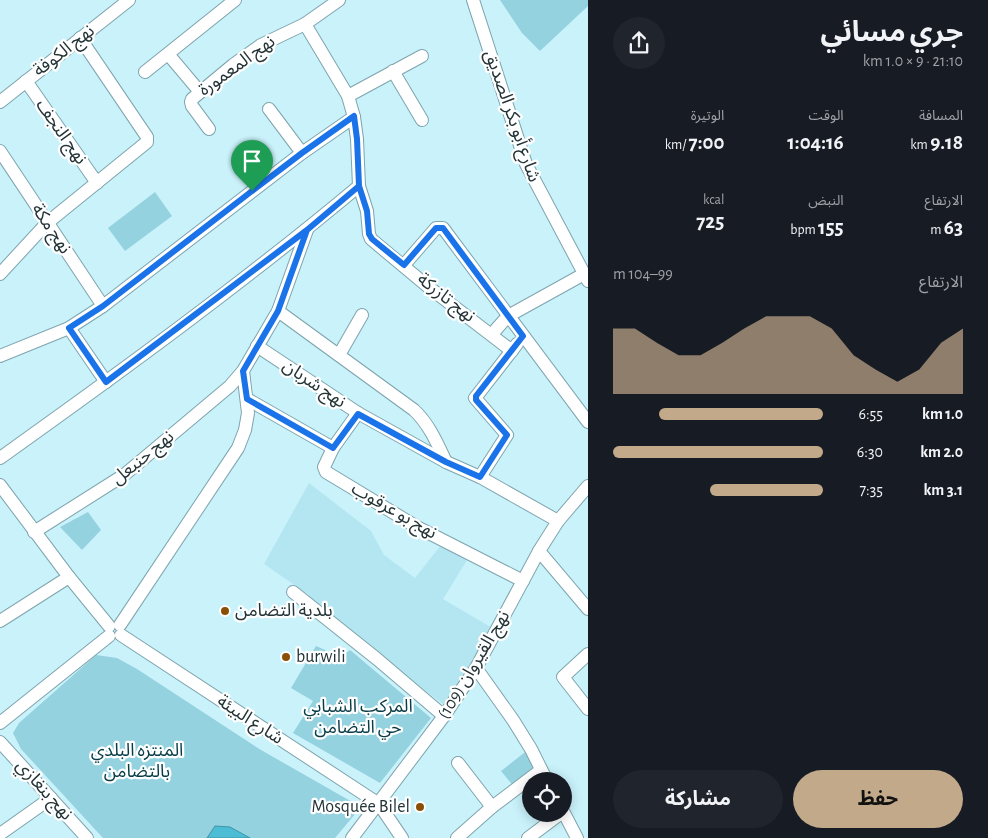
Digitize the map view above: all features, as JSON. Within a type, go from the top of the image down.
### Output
[{"type":"street","name":"نهج الكوفة","points":[[0,102],[80,38],[114,5],[129,0]]},
{"type":"street","points":[[235,0],[168,54],[145,72],[235,0]]},
{"type":"street","name":"نهج المعمورة","points":[[209,129],[191,102],[200,92],[261,45],[305,24],[339,0]]},
{"type":"street","name":"شارع أبو بكر الصديق","points":[[473,0],[526,164],[586,277]]},
{"type":"street","name":"نهج تازركة","points":[[305,24],[348,96],[354,116],[357,139],[359,186],[367,211],[370,237],[426,284],[512,351]]},
{"type":"street","points":[[0,274],[47,223],[147,142],[147,139],[80,38]]},
{"type":"street","points":[[168,54],[200,92]]},
{"type":"street","points":[[348,96],[422,56]]},
{"type":"street","points":[[393,71],[422,120]]},
{"type":"street","name":"نهج النجف","points":[[26,81],[97,183]]},
{"type":"street","points":[[269,109],[302,153]]},
{"type":"street","points":[[0,356],[69,328],[103,306],[302,153],[354,116]]},
{"type":"street","name":"نهج مكة","points":[[0,152],[103,306]]},
{"type":"street","points":[[0,458],[106,382],[307,230],[359,186]]},
{"type":"street","points":[[404,265],[436,228],[443,228],[588,422]]},
{"type":"street","name":"نهج حنبعل","points":[[34,532],[124,475],[230,386],[243,371],[278,311],[307,230]]},
{"type":"street","points":[[492,334],[508,316],[586,277]]},
{"type":"street","points":[[278,311],[339,354],[422,417],[446,462]]},
{"type":"street","points":[[339,354],[362,315]]},
{"type":"street","points":[[69,328],[106,382]]},
{"type":"street","points":[[480,477],[507,435],[475,398],[523,336]]},
{"type":"street","name":"نهج شربان","points":[[257,346],[358,414],[446,462],[480,477],[558,521]]},
{"type":"street","points":[[0,723],[115,630],[238,448],[245,430],[248,414],[243,371]]},
{"type":"street","points":[[247,399],[333,448]]},
{"type":"street","name":"نهج بو عرقوب","points":[[358,414],[333,448],[324,467],[326,472],[417,527],[523,581]]},
{"type":"street","name":"شارع البيئة","points":[[0,484],[69,577],[115,630],[379,804]]},
{"type":"street","name":"نهج القيروان (109)","points":[[352,838],[444,716],[476,668],[539,551],[558,521],[588,486]]},
{"type":"street","points":[[539,551],[588,609]]},
{"type":"street","points":[[0,621],[69,577]]},
{"type":"street","points":[[292,592],[377,659],[444,716]]},
{"type":"street","points":[[588,654],[563,677],[588,709]]},
{"type":"street","points":[[476,668],[513,720],[531,749],[542,772]]},
{"type":"street","name":"نهج بنغازي","points":[[0,742],[87,838]]},
{"type":"street","points":[[458,763],[492,807]]},
{"type":"street","points":[[457,838],[492,807],[522,789]]},
{"type":"street","points":[[0,834],[51,798]]},
{"type":"street","points":[[379,804],[402,838]]},
{"type":"street","points":[[528,838],[549,822]]},
{"type":"street","points":[[569,822],[577,838]]},
{"type":"shaded area","points":[[309,483],[371,531],[384,555],[415,578],[441,545],[467,560],[443,599],[494,629],[443,704],[306,601],[309,595],[264,564]]},
{"type":"shaded area","points":[[215,826],[230,827],[250,838],[207,838]]},
{"type":"green space","points":[[500,0],[588,0],[588,6],[540,51],[522,33]]},
{"type":"green space","points":[[155,192],[172,216],[125,251],[108,228]]},
{"type":"green space","points":[[88,512],[101,530],[82,550],[60,527]]},
{"type":"green space","name":"المركب الشبابي حي التضامن","points":[[316,646],[341,657],[350,650],[431,718],[380,783],[293,733],[313,701],[291,688]]},
{"type":"green space","name":"المنتزه البلدي بالتضامن","points":[[96,655],[117,658],[137,669],[261,750],[361,807],[335,838],[103,838],[21,749],[13,733],[19,723]]},
{"type":"green space","points":[[529,749],[538,767],[532,772],[522,772],[522,780],[514,787],[501,771]]},
{"type":"place","name":"بلدية التضامن","points":[[225,611]]},
{"type":"place","name":"burwili","points":[[286,657]]},
{"type":"place","name":"Mosquée Bilel","points":[[420,807]]},
{"type":"route","points":[[252,191],[103,306],[69,328],[106,382],[307,230],[359,186],[367,211],[369,234],[372,239],[404,265],[436,228],[443,228],[523,336],[475,398],[507,435],[480,477],[446,462],[358,414],[333,448],[247,399],[243,371],[278,311],[307,230],[359,186],[354,116],[252,191]]}]
